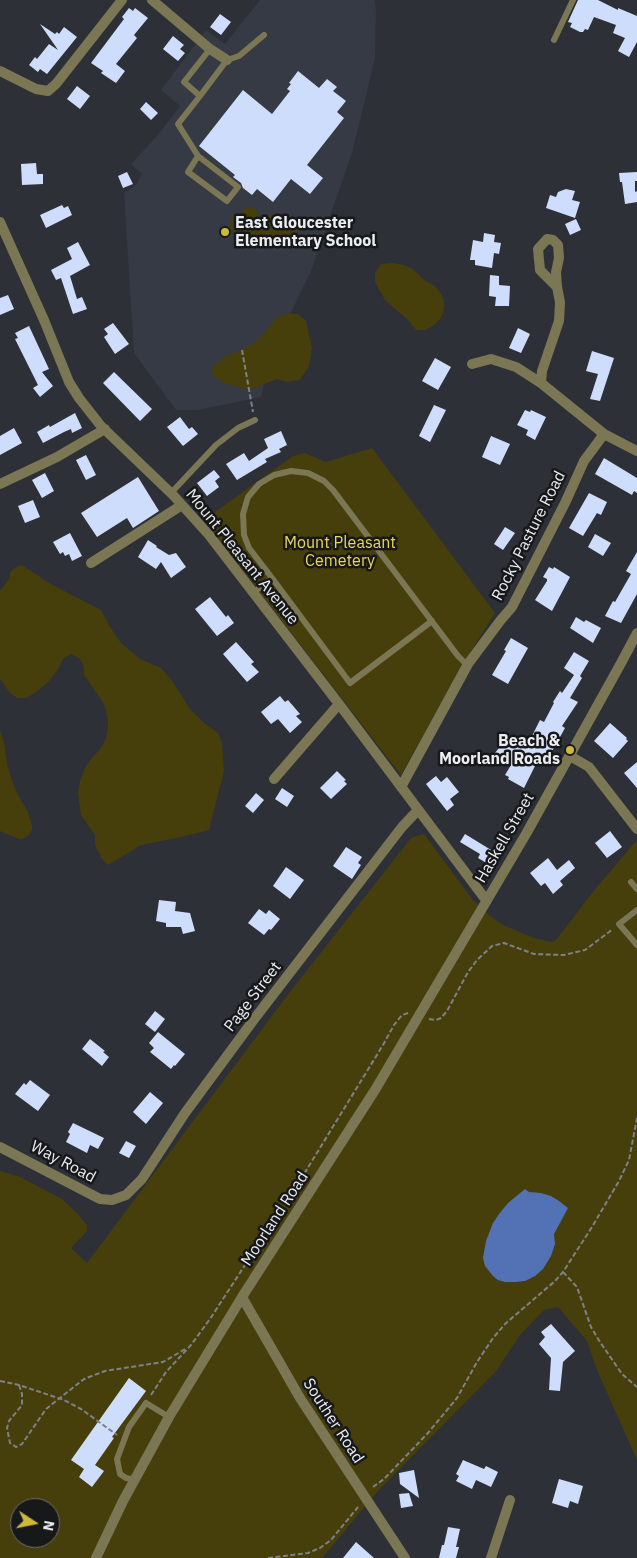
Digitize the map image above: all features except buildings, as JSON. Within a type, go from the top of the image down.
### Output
[{"type":"street","points":[[0,70],[36,89],[48,91],[56,84],[122,0]]},
{"type":"street","points":[[152,0],[210,49],[227,60]]},
{"type":"street","name":"Mount Pleasant Avenue","points":[[0,222],[44,320],[69,382],[79,398],[105,429],[182,504],[209,535],[486,900]]},
{"type":"street","points":[[541,383],[542,371],[559,320],[560,302],[557,287]]},
{"type":"street","points":[[472,364],[491,359],[516,367],[541,383],[604,434],[637,451]]},
{"type":"street","points":[[0,484],[57,457],[105,429]]},
{"type":"street","name":"Rocky Pasture Road","points":[[401,787],[468,664],[512,607],[526,583],[584,461],[604,434]]},
{"type":"street","points":[[91,563],[182,504]]},
{"type":"street","name":"Haskell Street","points":[[486,900],[570,756],[637,633]]},
{"type":"street","points":[[274,779],[339,704]]},
{"type":"street","points":[[570,756],[589,767],[637,829]]},
{"type":"street","name":"Page Street","points":[[112,1200],[126,1195],[142,1179],[185,1113],[255,1018],[402,827],[418,810]]},
{"type":"street","name":"Moorland Road","points":[[96,1558],[169,1417],[242,1297],[375,1090],[486,900]]},
{"type":"street","name":"Way Road","points":[[0,1147],[100,1199],[112,1200]]},
{"type":"street","name":"Souther Road","points":[[242,1297],[300,1398],[405,1558]]},
{"type":"street","points":[[490,1558],[510,1500]]},
{"type":"lane","points":[[554,40],[573,0]]},
{"type":"lane","points":[[198,156],[188,172],[227,201],[238,187],[198,156],[178,124],[227,60],[239,56],[264,35]]},
{"type":"lane","points":[[200,96],[184,82],[210,49]]},
{"type":"lane","points":[[171,493],[216,445],[238,428],[255,420]]},
{"type":"lane","points":[[432,621],[350,683],[249,548],[244,535],[242,518],[245,505],[254,490],[266,478],[287,471],[304,472],[320,478],[333,490],[432,621],[458,656],[468,664]]},
{"type":"lane","points":[[253,593],[272,578]]},
{"type":"lane","points":[[631,882],[637,890]]},
{"type":"lane","points":[[637,910],[619,924],[637,945]]},
{"type":"lane","points":[[135,1480],[120,1474],[117,1459],[129,1427],[146,1403],[169,1417]]},
{"type":"path","points":[[242,350],[255,420]]},
{"type":"path","points":[[268,1558],[308,1553],[320,1548],[331,1540],[372,1487],[384,1479],[427,1434],[457,1398],[477,1362],[505,1324],[563,1272],[619,1181],[628,1160],[637,1118]]},
{"type":"path","points":[[563,1272],[577,1287],[591,1327],[600,1342],[622,1374],[637,1387]]},
{"type":"path","points":[[19,1385],[22,1394],[22,1404],[9,1421],[7,1428],[10,1443],[15,1447],[19,1447],[22,1444],[46,1409],[84,1379],[105,1370],[163,1362],[191,1345]]},
{"type":"path","points":[[0,1381],[19,1385],[60,1399],[81,1409],[124,1439]]},
{"type":"shaded area","name":"East Gloucester Elementary School","points":[[260,0],[375,0],[375,58],[352,153],[311,271],[278,339],[267,369],[261,397],[198,410],[176,410],[134,353],[124,193],[136,185],[142,174],[131,164],[157,136],[180,106],[161,90],[206,30],[225,44]]},
{"type":"green space","points":[[247,207],[256,209],[258,215],[265,217],[273,213],[288,213],[300,229],[295,238],[278,246],[259,243],[232,231],[229,226],[232,217]]},
{"type":"green space","points":[[393,263],[413,269],[440,292],[444,300],[444,309],[441,318],[433,326],[425,330],[416,330],[408,320],[385,300],[375,282],[375,273],[381,264]]},
{"type":"green space","points":[[289,313],[298,314],[306,321],[312,348],[309,366],[300,380],[287,382],[277,379],[254,388],[243,388],[224,383],[211,374],[212,367],[226,356],[242,350],[255,342],[276,318]]},
{"type":"green space","name":"Mount Pleasant Cemetery","points":[[372,448],[495,613],[464,662],[401,775],[204,520],[293,456],[305,453],[326,462]]},
{"type":"green space","points":[[21,565],[49,583],[101,610],[121,643],[140,659],[161,668],[173,682],[190,709],[204,723],[218,733],[222,743],[224,771],[209,830],[141,845],[108,865],[102,859],[95,845],[95,835],[81,815],[78,793],[85,768],[101,748],[106,738],[108,718],[103,702],[84,675],[82,662],[71,654],[64,658],[49,681],[27,698],[17,698],[10,693],[0,679],[0,591],[10,578],[10,573],[13,569]]},
{"type":"green space","points":[[0,730],[12,781],[27,810],[32,825],[29,835],[21,840],[0,831]]},
{"type":"green space","points":[[424,834],[473,900],[490,916],[503,925],[534,938],[552,942],[556,940],[596,888],[637,840],[637,1460],[597,1370],[587,1341],[558,1307],[544,1310],[520,1335],[497,1370],[377,1492],[322,1558],[0,1558],[0,1171],[18,1176],[62,1199],[78,1214],[87,1225],[87,1231],[71,1248],[87,1263],[286,997],[411,838]]},
{"type":"water","points":[[525,1189],[529,1192],[551,1196],[568,1208],[554,1234],[555,1244],[551,1256],[543,1269],[525,1281],[505,1282],[493,1276],[485,1266],[483,1258],[486,1241],[493,1223],[499,1214],[508,1203]]},
{"type":"place","name":"East Gloucester Elementary School","points":[[225,232]]},
{"type":"place","name":"Beach & Moorland Roads","points":[[570,750]]}]
